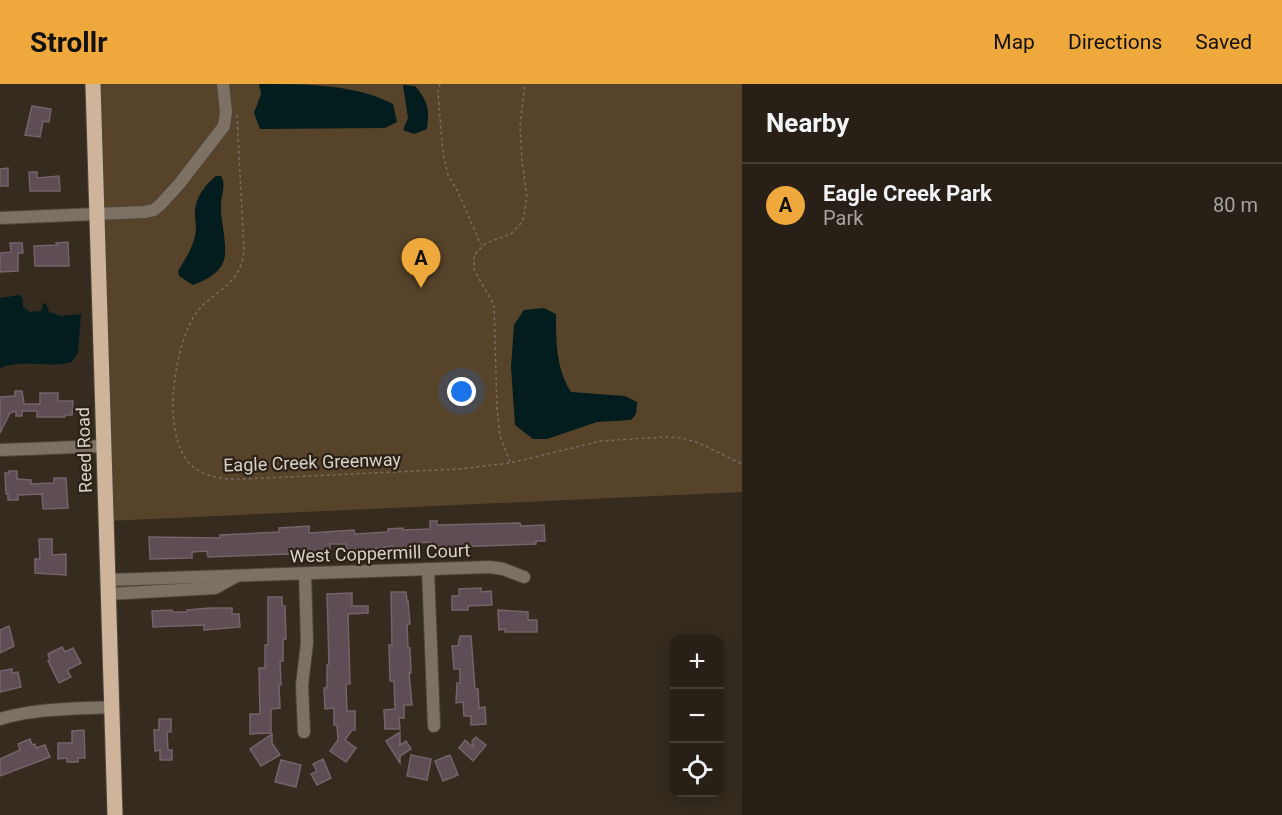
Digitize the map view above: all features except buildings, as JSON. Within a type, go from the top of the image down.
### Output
[{"type":"main road","name":"Reed Road","points":[[93,84],[115,815]]},
{"type":"street","points":[[0,218],[154,210],[180,183],[224,126],[226,105],[223,84]]},
{"type":"street","points":[[0,450],[104,446]]},
{"type":"street","name":"West Coppermill Court","points":[[108,587],[215,588],[236,576],[428,568],[490,567],[524,577]]},
{"type":"street","points":[[428,568],[434,726]]},
{"type":"street","points":[[304,732],[302,685],[307,643],[305,574]]},
{"type":"street","points":[[0,720],[19,713],[41,710],[111,707]]},
{"type":"path","points":[[440,84],[438,92],[443,154],[448,175],[482,247]]},
{"type":"path","points":[[510,463],[500,436],[497,408],[494,305],[474,270],[474,255],[486,243],[511,234],[524,222],[527,197],[520,126],[525,84]]},
{"type":"path","name":"Eagle Creek Greenway","points":[[226,105],[236,111],[238,118],[243,264],[231,282],[195,314],[181,344],[176,365],[174,426],[176,441],[183,456],[198,471],[218,478],[459,469],[510,463],[585,443],[664,437],[682,438],[699,443],[742,464]]},
{"type":"shaded area","points":[[95,84],[742,84],[742,492],[108,521]]},
{"type":"water","points":[[259,84],[329,86],[363,92],[393,104],[397,122],[385,128],[260,129],[254,113],[261,94]]},
{"type":"water","points":[[403,85],[415,86],[427,106],[427,129],[414,134],[403,130],[408,118]]},
{"type":"water","points":[[216,176],[221,176],[223,180],[221,208],[225,258],[221,267],[214,274],[193,285],[179,276],[178,271],[195,236],[195,212],[199,197]]},
{"type":"water","points":[[20,295],[23,299],[23,307],[30,312],[41,311],[43,304],[46,303],[49,312],[61,316],[81,314],[78,352],[72,362],[18,364],[0,368],[0,298]]},
{"type":"water","points":[[544,308],[556,314],[560,364],[571,392],[625,396],[637,402],[636,414],[631,420],[597,422],[547,439],[533,439],[515,425],[511,367],[514,325],[524,310]]},
{"type":"place","name":"Eagle Creek Park","points":[[421,288]]}]
